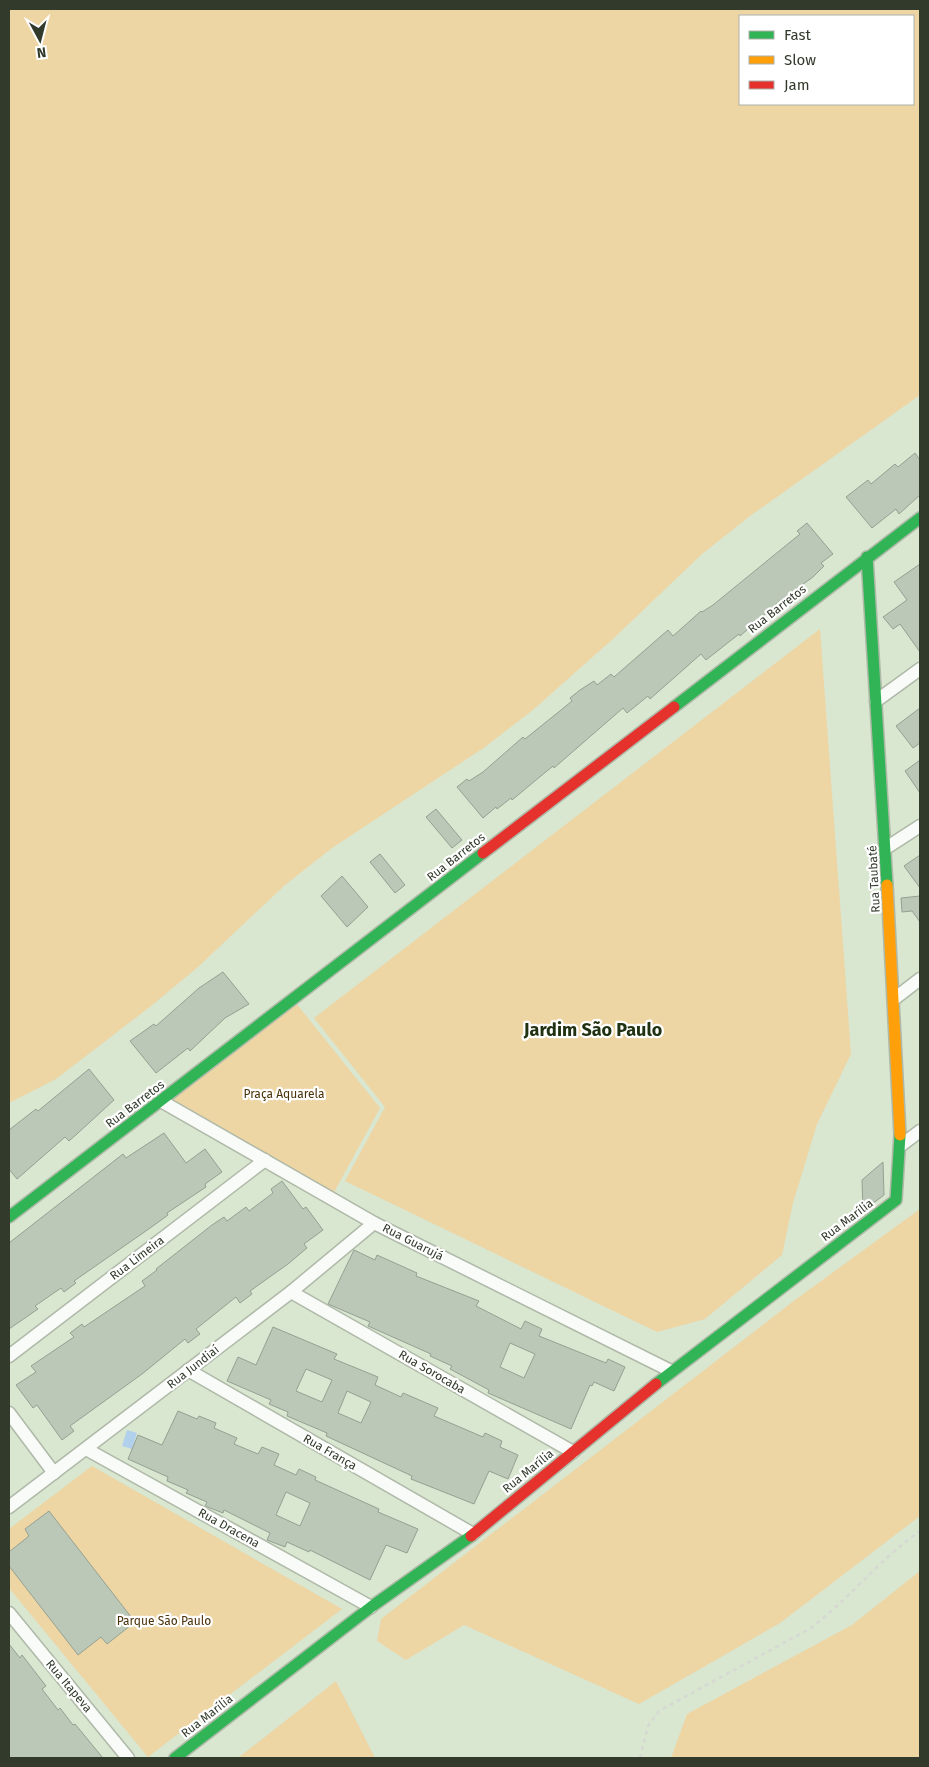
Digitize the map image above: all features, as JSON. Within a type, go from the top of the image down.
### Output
[{"type":"street","name":"Rua Barretos","points":[[9,1217],[920,518]]},
{"type":"street","name":"Rua Taubaté","points":[[867,557],[894,999],[900,1146],[896,1200]]},
{"type":"street","points":[[876,701],[920,669]]},
{"type":"street","points":[[886,848],[920,826]]},
{"type":"street","points":[[894,999],[920,979]]},
{"type":"street","name":"Rua Guarujá","points":[[161,1101],[374,1223],[671,1371]]},
{"type":"street","points":[[900,1146],[920,1132]]},
{"type":"street","name":"Rua Limeira","points":[[9,1356],[265,1160]]},
{"type":"street","name":"Rua Marília","points":[[174,1758],[371,1607],[473,1534],[671,1371],[896,1200]]},
{"type":"street","name":"Rua Jundiaí","points":[[9,1507],[291,1292],[374,1223]]},
{"type":"street","name":"Rua Sorocaba","points":[[291,1292],[573,1452]]},
{"type":"street","name":"Rua França","points":[[188,1370],[473,1534]]},
{"type":"street","points":[[9,1413],[54,1473]]},
{"type":"street","name":"Rua Dracena","points":[[86,1448],[371,1607]]},
{"type":"street","name":"Rua Itapeva","points":[[9,1613],[128,1758]]},
{"type":"path","points":[[640,1758],[648,1726],[659,1711],[811,1628],[833,1611],[898,1546],[920,1531]]},
{"type":"green space","points":[[9,9],[920,9],[920,395],[750,516],[702,554],[614,638],[534,709],[485,747],[332,848],[285,885],[198,967],[151,1006],[56,1079],[9,1103]]},
{"type":"green space","points":[[820,629],[851,1054],[817,1124],[793,1203],[782,1255],[705,1319],[657,1332],[345,1181],[385,1107],[314,1018]]},
{"type":"green space","name":"Praça Aquarela","points":[[295,1002],[380,1108],[332,1196],[165,1101]]},
{"type":"green space","points":[[920,1209],[920,1516],[780,1623],[639,1704],[464,1625],[406,1660],[377,1641],[381,1619],[795,1300]]},
{"type":"green space","name":"Parque São Paulo","points":[[92,1466],[342,1609],[148,1757],[9,1588],[9,1529]]},
{"type":"green space","points":[[920,1571],[920,1758],[671,1758],[687,1714],[852,1625]]},
{"type":"green space","points":[[336,1681],[375,1758],[238,1758]]},
{"type":"water","points":[[127,1430],[137,1433],[132,1449],[122,1446]]},
{"type":"building","points":[[915,453],[920,460],[920,495],[899,514],[896,509],[872,528],[846,497],[868,480],[871,484],[895,464],[898,467]]},
{"type":"building","points":[[807,523],[833,554],[821,563],[824,566],[813,577],[781,600],[740,636],[739,634],[706,660],[701,654],[650,699],[648,696],[627,713],[623,708],[554,768],[553,766],[512,800],[511,798],[497,809],[496,807],[483,818],[457,787],[467,779],[469,781],[483,772],[523,737],[525,739],[572,701],[570,698],[580,690],[594,681],[597,685],[611,674],[614,677],[668,630],[673,636],[701,611],[713,605],[800,534],[797,531]]},
{"type":"building","points":[[920,564],[920,652],[900,624],[893,629],[883,617],[907,600],[894,582]]},
{"type":"building","points":[[920,708],[920,743],[913,748],[896,726]]},
{"type":"building","points":[[920,760],[920,793],[905,771]]},
{"type":"building","points":[[436,809],[462,840],[452,848],[426,817]]},
{"type":"building","points":[[380,854],[405,885],[395,893],[370,862]]},
{"type":"building","points":[[920,855],[920,888],[904,866]]},
{"type":"building","points":[[342,876],[368,907],[347,927],[321,896]]},
{"type":"building","points":[[920,896],[920,922],[912,911],[902,912],[901,898]]},
{"type":"building","points":[[223,972],[249,1004],[225,1018],[190,1051],[188,1048],[156,1073],[130,1041],[154,1024],[156,1026],[199,988]]},
{"type":"building","points":[[89,1069],[114,1100],[69,1141],[65,1137],[17,1179],[9,1169],[9,1130],[36,1109],[38,1111]]},
{"type":"building","points":[[164,1133],[186,1163],[205,1149],[222,1172],[205,1184],[206,1187],[167,1213],[168,1215],[74,1281],[76,1283],[64,1292],[61,1288],[35,1306],[38,1309],[9,1329],[9,1243],[123,1154],[126,1158]]},
{"type":"building","points":[[883,1162],[884,1195],[863,1211],[862,1180]]},
{"type":"building","points":[[282,1181],[303,1209],[306,1207],[323,1230],[304,1244],[307,1248],[288,1264],[250,1291],[252,1294],[240,1303],[236,1297],[196,1329],[200,1334],[188,1343],[185,1339],[142,1374],[70,1426],[74,1431],[62,1440],[37,1405],[33,1408],[16,1385],[36,1372],[31,1366],[74,1337],[70,1333],[82,1324],[84,1327],[145,1286],[142,1281],[212,1225],[224,1217],[227,1221],[246,1207],[249,1211],[273,1193],[271,1189]]},
{"type":"building","points":[[354,1250],[375,1260],[377,1255],[417,1273],[416,1276],[479,1301],[476,1306],[521,1329],[525,1321],[542,1329],[539,1336],[606,1363],[608,1359],[625,1367],[614,1391],[594,1382],[592,1386],[590,1385],[571,1429],[488,1393],[489,1390],[450,1369],[452,1366],[430,1356],[431,1354],[368,1326],[370,1322],[328,1304]],"holes":[[[510,1343],[535,1354],[524,1378],[500,1367]]]},
{"type":"building","points":[[273,1327],[337,1354],[334,1359],[378,1377],[375,1385],[401,1397],[403,1393],[438,1408],[434,1416],[483,1437],[485,1433],[502,1441],[500,1447],[518,1455],[508,1479],[489,1471],[474,1504],[411,1479],[412,1476],[326,1436],[327,1433],[287,1416],[288,1412],[269,1404],[271,1400],[227,1381],[238,1357],[256,1365]],"holes":[[[306,1369],[332,1380],[322,1402],[296,1391]],[[347,1391],[371,1402],[361,1423],[338,1413]]]},
{"type":"building","points":[[178,1411],[197,1419],[199,1416],[216,1423],[214,1428],[237,1438],[234,1444],[258,1454],[262,1447],[279,1454],[274,1465],[296,1475],[299,1469],[316,1477],[315,1480],[379,1509],[378,1512],[418,1529],[407,1553],[386,1545],[370,1580],[310,1550],[309,1552],[287,1542],[285,1547],[267,1540],[270,1533],[224,1510],[223,1513],[205,1506],[207,1502],[186,1493],[188,1490],[167,1481],[168,1477],[128,1459],[138,1435],[162,1445]],"holes":[[[286,1492],[310,1503],[300,1526],[276,1515]]]},
{"type":"building","points":[[49,1511],[135,1622],[107,1644],[101,1637],[78,1655],[9,1566],[9,1552],[29,1536],[25,1529]]},
{"type":"building","points":[[9,1644],[20,1658],[22,1655],[46,1686],[42,1689],[58,1710],[60,1708],[103,1758],[9,1758]]},
{"type":"traffic: fast","points":[[674,707],[920,518]]},
{"type":"traffic: fast","points":[[867,557],[887,885]]},
{"type":"traffic: fast","points":[[9,1217],[483,853]]},
{"type":"traffic: fast","points":[[656,1384],[896,1200],[900,1135]]},
{"type":"traffic: fast","points":[[175,1758],[371,1607],[471,1536]]},
{"type":"traffic: slow","points":[[887,885],[900,1135]]},
{"type":"traffic: jam","points":[[483,853],[674,707]]},
{"type":"traffic: jam","points":[[471,1536],[656,1384]]},
{"type":"district","name":"Jardim São Paulo","points":[[593,1030]]}]
